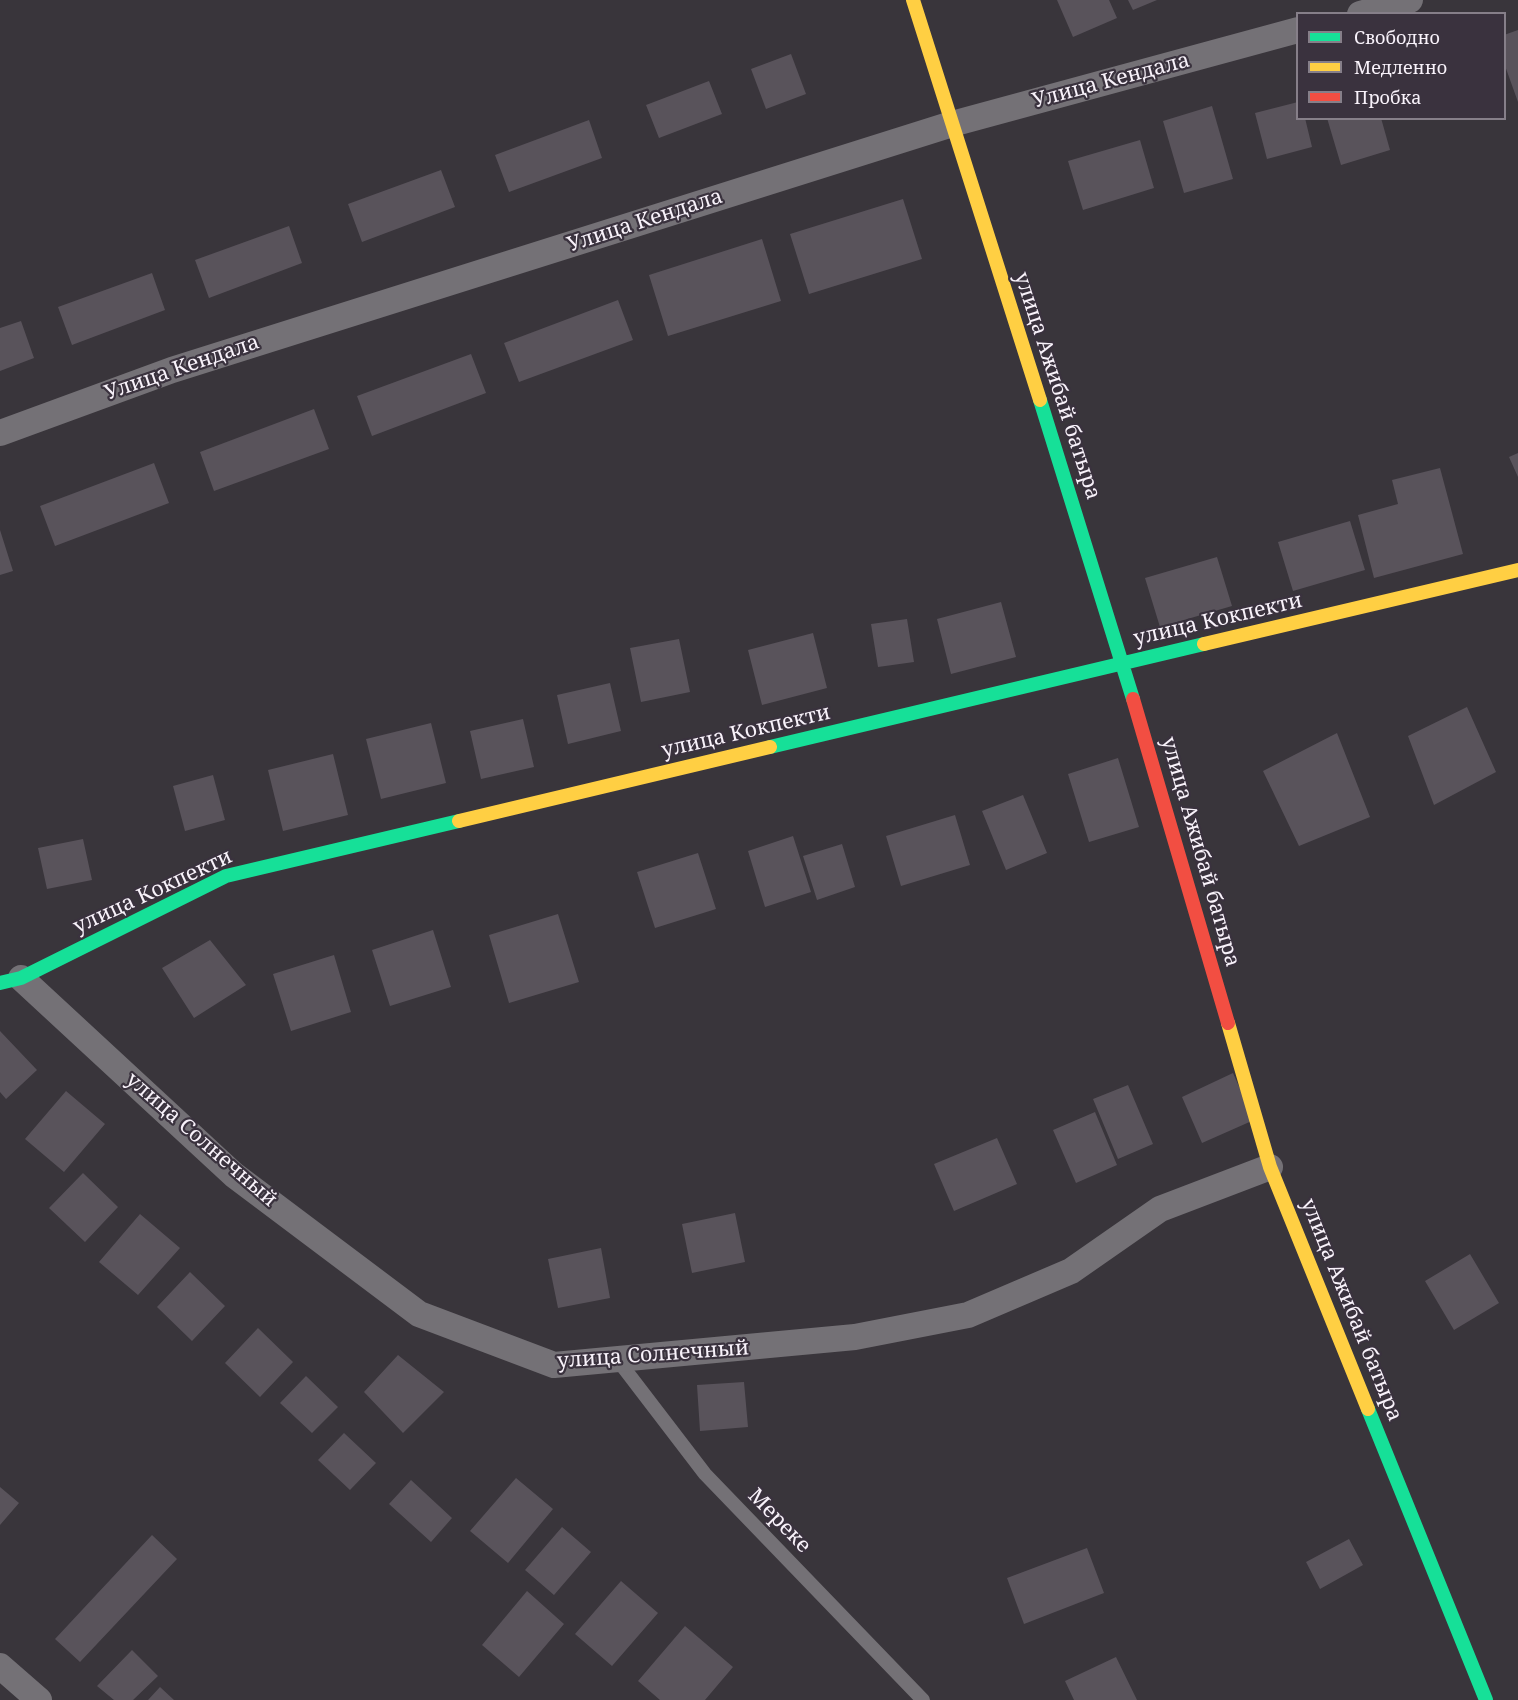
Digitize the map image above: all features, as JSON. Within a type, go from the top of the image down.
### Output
[{"type":"street","name":"улица Ажибай батыра","points":[[913,0],[1123,664],[1270,1167],[1486,1700]]},
{"type":"street","points":[[1367,12],[1410,0]]},
{"type":"street","name":"Улица Кендала","points":[[0,433],[172,370],[952,124],[1296,31]]},
{"type":"street","name":"улица Кокпекти","points":[[11,980],[226,876],[1518,570]]},
{"type":"street","name":"улица Солнечный","points":[[11,980],[234,1175],[419,1314],[554,1365],[855,1337],[969,1315],[1071,1270],[1160,1209],[1270,1167]]},
{"type":"street","points":[[0,1665],[39,1700]]},
{"type":"lane","name":"Мереке","points":[[617,1359],[705,1474],[923,1700]]},
{"type":"building","points":[[1057,0],[1109,0],[1117,18],[1073,37]]},
{"type":"building","points":[[1128,0],[1157,0],[1133,10]]},
{"type":"building","points":[[1518,30],[1518,102],[1506,69],[1506,34]]},
{"type":"building","points":[[791,54],[806,94],[766,109],[751,69]]},
{"type":"building","points":[[709,81],[722,114],[659,138],[646,105]]},
{"type":"building","points":[[1296,103],[1296,120],[1305,120],[1312,147],[1267,159],[1255,113]]},
{"type":"building","points":[[1212,106],[1233,179],[1184,193],[1163,121]]},
{"type":"building","points":[[589,120],[602,158],[509,192],[495,155]]},
{"type":"building","points":[[1328,120],[1382,120],[1390,150],[1341,165]]},
{"type":"building","points":[[1140,140],[1154,188],[1083,210],[1068,161]]},
{"type":"building","points":[[441,170],[455,207],[362,242],[348,204]]},
{"type":"building","points":[[903,199],[922,259],[809,294],[790,234]]},
{"type":"building","points":[[289,226],[302,263],[209,298],[195,260]]},
{"type":"building","points":[[762,239],[781,301],[668,336],[649,275]]},
{"type":"building","points":[[152,273],[165,310],[72,345],[58,307]]},
{"type":"building","points":[[618,300],[633,340],[519,382],[504,343]]},
{"type":"building","points":[[21,321],[34,358],[0,371],[0,328]]},
{"type":"building","points":[[471,354],[486,393],[372,436],[357,396]]},
{"type":"building","points":[[314,409],[329,449],[214,491],[200,452]]},
{"type":"building","points":[[1518,453],[1518,477],[1509,457]]},
{"type":"building","points":[[154,463],[169,503],[55,546],[40,506]]},
{"type":"building","points":[[1440,468],[1463,554],[1374,578],[1358,515],[1398,504],[1392,480]]},
{"type":"building","points":[[1350,521],[1365,570],[1293,591],[1278,542]]},
{"type":"building","points":[[0,530],[13,571],[0,575]]},
{"type":"building","points":[[1217,557],[1232,606],[1160,627],[1145,578]]},
{"type":"building","points":[[1001,602],[1016,657],[951,674],[937,619]]},
{"type":"building","points":[[907,619],[914,662],[878,667],[871,624]]},
{"type":"building","points":[[813,633],[827,688],[762,705],[748,650]]},
{"type":"building","points":[[679,639],[690,692],[641,702],[630,648]]},
{"type":"building","points":[[610,683],[621,731],[568,744],[557,695]]},
{"type":"building","points":[[1467,707],[1496,772],[1434,805],[1408,736]]},
{"type":"building","points":[[523,719],[534,767],[481,779],[470,731]]},
{"type":"building","points":[[431,723],[446,783],[381,799],[366,739]]},
{"type":"building","points":[[1337,733],[1370,817],[1299,846],[1263,771]]},
{"type":"building","points":[[333,754],[348,815],[283,831],[268,770]]},
{"type":"building","points":[[1118,758],[1139,827],[1089,842],[1068,774]]},
{"type":"building","points":[[213,775],[225,820],[185,831],[173,786]]},
{"type":"building","points":[[1023,795],[1047,853],[1006,870],[982,811]]},
{"type":"building","points":[[955,815],[970,865],[901,886],[886,836]]},
{"type":"building","points":[[793,836],[811,892],[765,907],[748,851]]},
{"type":"building","points":[[83,839],[92,880],[47,889],[38,848]]},
{"type":"building","points":[[842,844],[855,887],[817,900],[803,856]]},
{"type":"building","points":[[698,853],[716,909],[655,928],[637,872]]},
{"type":"building","points":[[558,914],[579,982],[509,1003],[489,935]]},
{"type":"building","points":[[433,930],[451,987],[390,1006],[372,950]]},
{"type":"building","points":[[210,940],[246,985],[194,1018],[162,968]]},
{"type":"building","points":[[334,955],[351,1012],[291,1031],[273,974]]},
{"type":"building","points":[[0,1031],[37,1070],[6,1099],[0,1092]]},
{"type":"building","points":[[1233,1073],[1254,1120],[1202,1143],[1182,1097]]},
{"type":"building","points":[[1128,1085],[1153,1144],[1118,1159],[1093,1099]]},
{"type":"building","points":[[66,1091],[105,1124],[64,1172],[25,1139]]},
{"type":"building","points":[[1095,1112],[1117,1165],[1076,1183],[1053,1130]]},
{"type":"building","points":[[997,1138],[1017,1184],[954,1211],[934,1164]]},
{"type":"building","points":[[83,1173],[118,1207],[85,1242],[49,1208]]},
{"type":"building","points":[[735,1213],[745,1262],[692,1273],[682,1224]]},
{"type":"building","points":[[140,1214],[180,1248],[138,1295],[99,1262]]},
{"type":"building","points":[[601,1248],[610,1298],[558,1308],[548,1259]]},
{"type":"building","points":[[1470,1254],[1499,1303],[1454,1330],[1425,1281]]},
{"type":"building","points":[[190,1272],[225,1306],[192,1341],[157,1307]]},
{"type":"building","points":[[258,1328],[293,1362],[260,1397],[225,1363]]},
{"type":"building","points":[[398,1355],[444,1392],[403,1433],[364,1392]]},
{"type":"building","points":[[306,1376],[338,1407],[312,1433],[280,1403]]},
{"type":"building","points":[[744,1382],[748,1427],[700,1431],[697,1385]]},
{"type":"building","points":[[344,1433],[376,1463],[350,1490],[318,1460]]},
{"type":"building","points":[[516,1478],[553,1509],[508,1563],[470,1531]]},
{"type":"building","points":[[411,1480],[452,1518],[431,1542],[389,1504]]},
{"type":"building","points":[[0,1487],[19,1503],[0,1525]]},
{"type":"building","points":[[562,1527],[591,1552],[554,1595],[525,1570]]},
{"type":"building","points":[[152,1535],[177,1559],[80,1662],[55,1639]]},
{"type":"building","points":[[1349,1539],[1363,1565],[1320,1589],[1306,1562]]},
{"type":"building","points":[[1087,1548],[1104,1593],[1024,1624],[1007,1578]]},
{"type":"building","points":[[621,1581],[658,1613],[612,1666],[575,1634]]},
{"type":"building","points":[[527,1591],[564,1624],[519,1677],[482,1645]]},
{"type":"building","points":[[685,1626],[733,1667],[705,1700],[660,1700],[638,1681]]},
{"type":"building","points":[[132,1650],[158,1676],[133,1700],[114,1700],[97,1686]]},
{"type":"building","points":[[1116,1657],[1137,1700],[1074,1700],[1065,1681]]},
{"type":"building","points":[[160,1687],[174,1700],[148,1700]]},
{"type":"traffic: fast","points":[[1040,400],[1133,699]]},
{"type":"traffic: fast","points":[[770,747],[1204,644]]},
{"type":"traffic: fast","points":[[0,983],[21,978],[226,876],[459,821]]},
{"type":"traffic: fast","points":[[1368,1409],[1486,1700]]},
{"type":"traffic: slow","points":[[913,0],[1040,400]]},
{"type":"traffic: slow","points":[[1204,644],[1518,570]]},
{"type":"traffic: slow","points":[[459,821],[770,747]]},
{"type":"traffic: slow","points":[[1228,1023],[1270,1167],[1368,1409]]},
{"type":"traffic: jam","points":[[1133,699],[1228,1023]]}]
